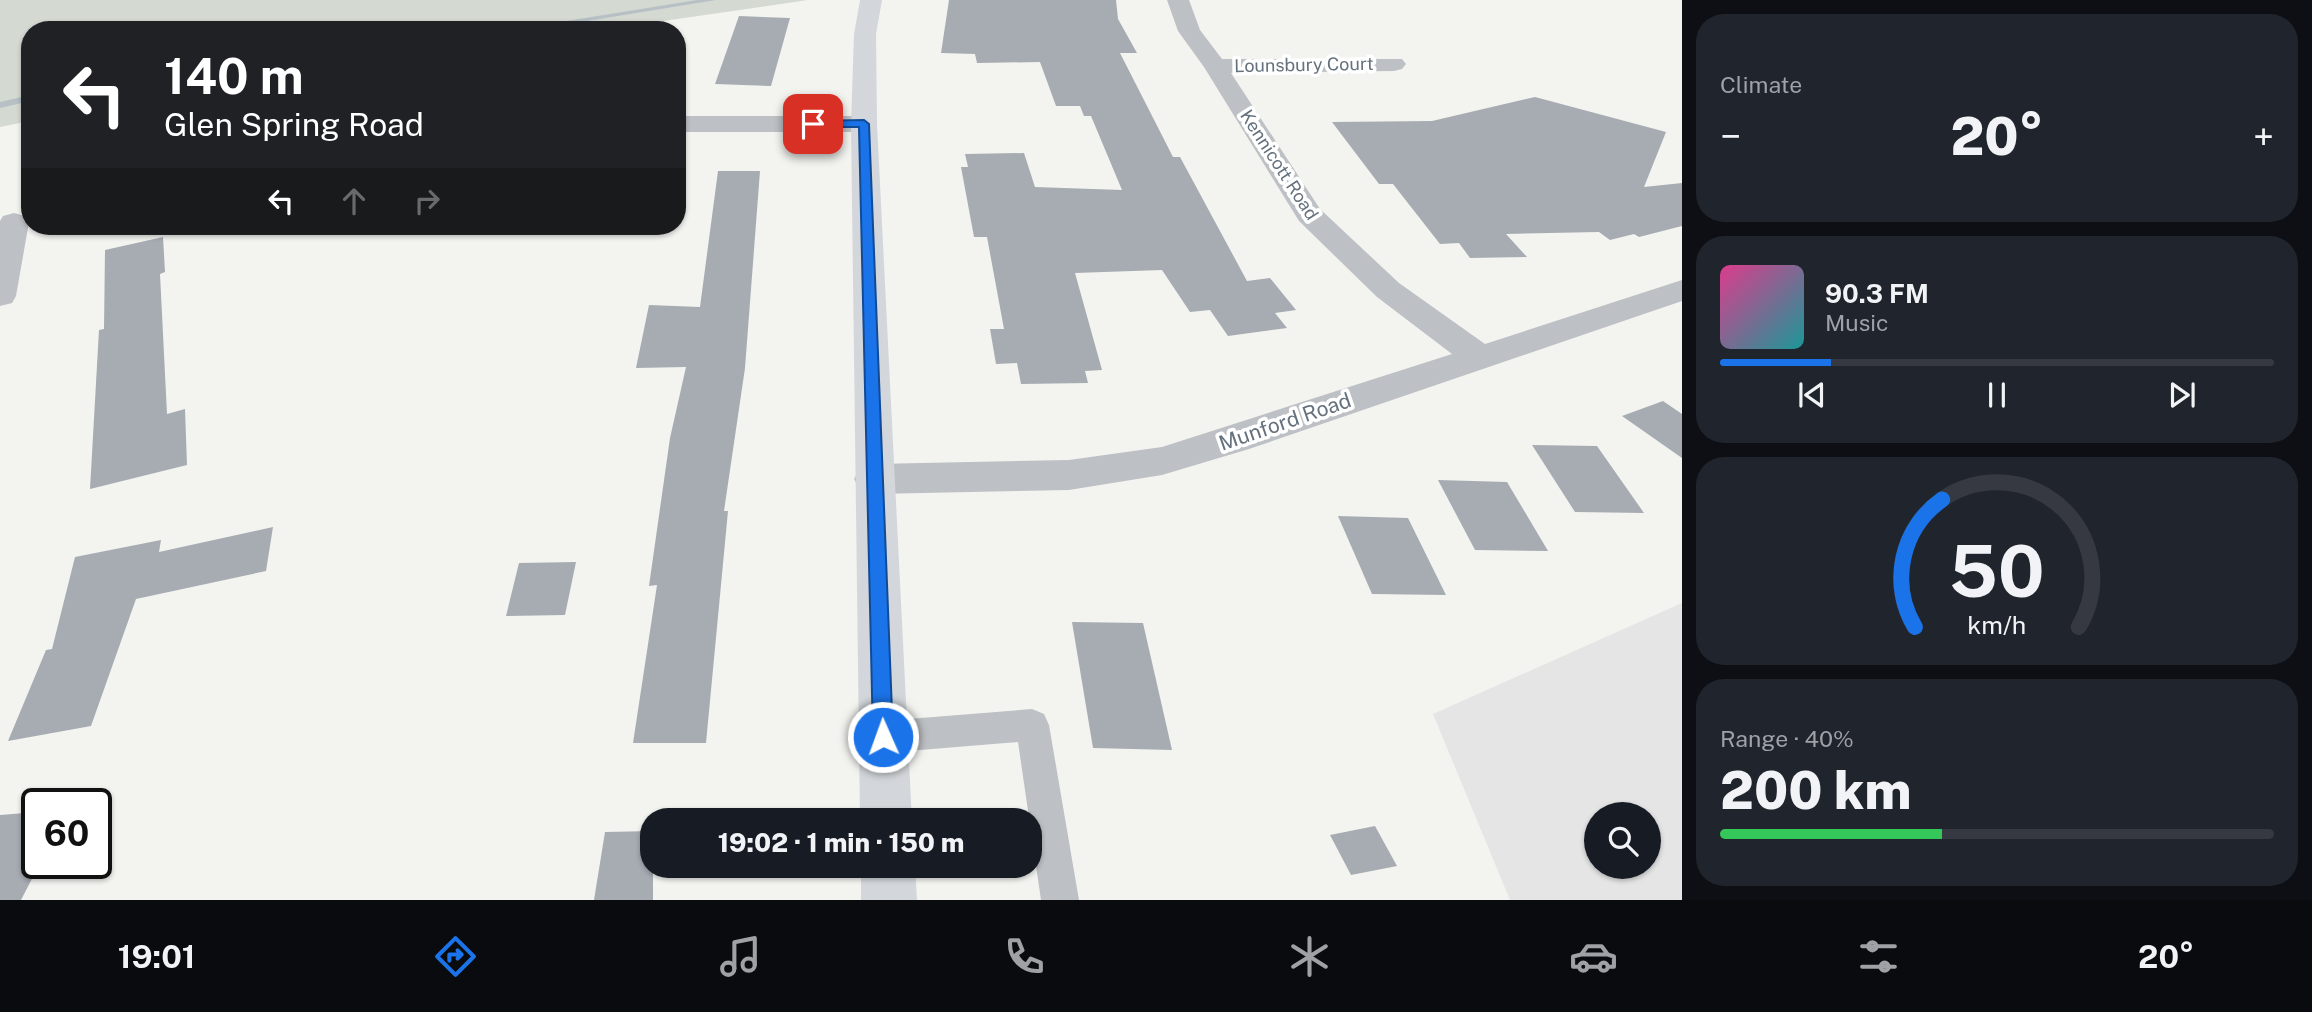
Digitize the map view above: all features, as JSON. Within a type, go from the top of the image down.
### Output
[{"type":"main road","points":[[871,0],[865,34],[864,124],[886,808]]},
{"type":"main road","points":[[888,878],[889,900]]},
{"type":"street","name":"Kennicott Road","points":[[1178,0],[1180,12],[1189,31],[1215,66],[1309,215],[1388,290],[1478,356]]},
{"type":"street","name":"Lounsbury Court","points":[[1215,66],[1394,64]]},
{"type":"street","points":[[686,124],[864,124]]},
{"type":"street","points":[[0,296],[15,222]]},
{"type":"street","name":"Munford Road","points":[[874,479],[1069,475],[1162,461],[1236,439],[1682,290]]},
{"type":"lane","points":[[883,737],[1032,725],[1060,900]]},
{"type":"shaded area","points":[[0,0],[808,0],[663,21],[21,21],[21,123],[0,127]]},
{"type":"shaded area","points":[[1682,603],[1682,900],[1510,900],[1433,714]]},
{"type":"building","points":[[949,0],[1116,0],[1118,19],[1137,53],[1120,53],[1173,157],[1180,157],[1247,281],[1270,278],[1296,310],[1275,313],[1287,328],[1228,336],[1210,310],[1190,312],[1162,270],[1075,273],[1102,370],[1085,371],[1088,383],[1021,384],[1017,363],[996,364],[990,329],[1004,329],[987,237],[974,237],[961,167],[968,167],[965,154],[1024,153],[1035,187],[1122,190],[1091,116],[1084,116],[1080,106],[1056,106],[1040,62],[977,63],[975,54],[941,53]]},
{"type":"building","points":[[739,16],[790,18],[771,86],[715,84]]},
{"type":"building","points":[[1535,97],[1666,132],[1644,187],[1682,183],[1682,226],[1639,237],[1634,234],[1610,240],[1599,232],[1506,234],[1527,257],[1470,258],[1459,243],[1440,244],[1393,184],[1379,184],[1332,122],[1432,121]]},
{"type":"building","points":[[718,171],[760,171],[745,368],[724,511],[728,511],[706,743],[633,743],[657,585],[649,586],[670,438],[686,367],[636,368],[649,305],[700,307]]},
{"type":"building","points":[[163,237],[165,272],[160,274],[167,414],[185,409],[187,465],[90,489],[99,330],[104,329],[105,250]]},
{"type":"building","points":[[1663,401],[1682,414],[1682,458],[1622,416]]},
{"type":"building","points":[[1532,445],[1597,446],[1644,513],[1575,512]]},
{"type":"building","points":[[1438,480],[1507,482],[1548,551],[1475,550]]},
{"type":"building","points":[[1338,516],[1408,518],[1446,595],[1372,594]]},
{"type":"building","points":[[273,527],[266,571],[136,599],[91,726],[8,741],[46,650],[52,649],[75,557],[161,540],[159,552]]},
{"type":"building","points":[[576,562],[565,615],[506,616],[519,563]]},
{"type":"building","points":[[1072,622],[1143,623],[1172,750],[1093,748]]},
{"type":"building","points":[[21,813],[21,879],[32,879],[21,900],[0,900],[0,815]]},
{"type":"building","points":[[1375,826],[1397,866],[1351,875],[1330,835]]},
{"type":"building","points":[[640,831],[640,878],[653,878],[653,900],[594,900],[605,832]]},
{"type":"waterway","points":[[573,21],[712,0]]},
{"type":"waterway","points":[[0,105],[21,100]]},
{"type":"route","points":[[813,124],[864,124],[883,737]]}]
